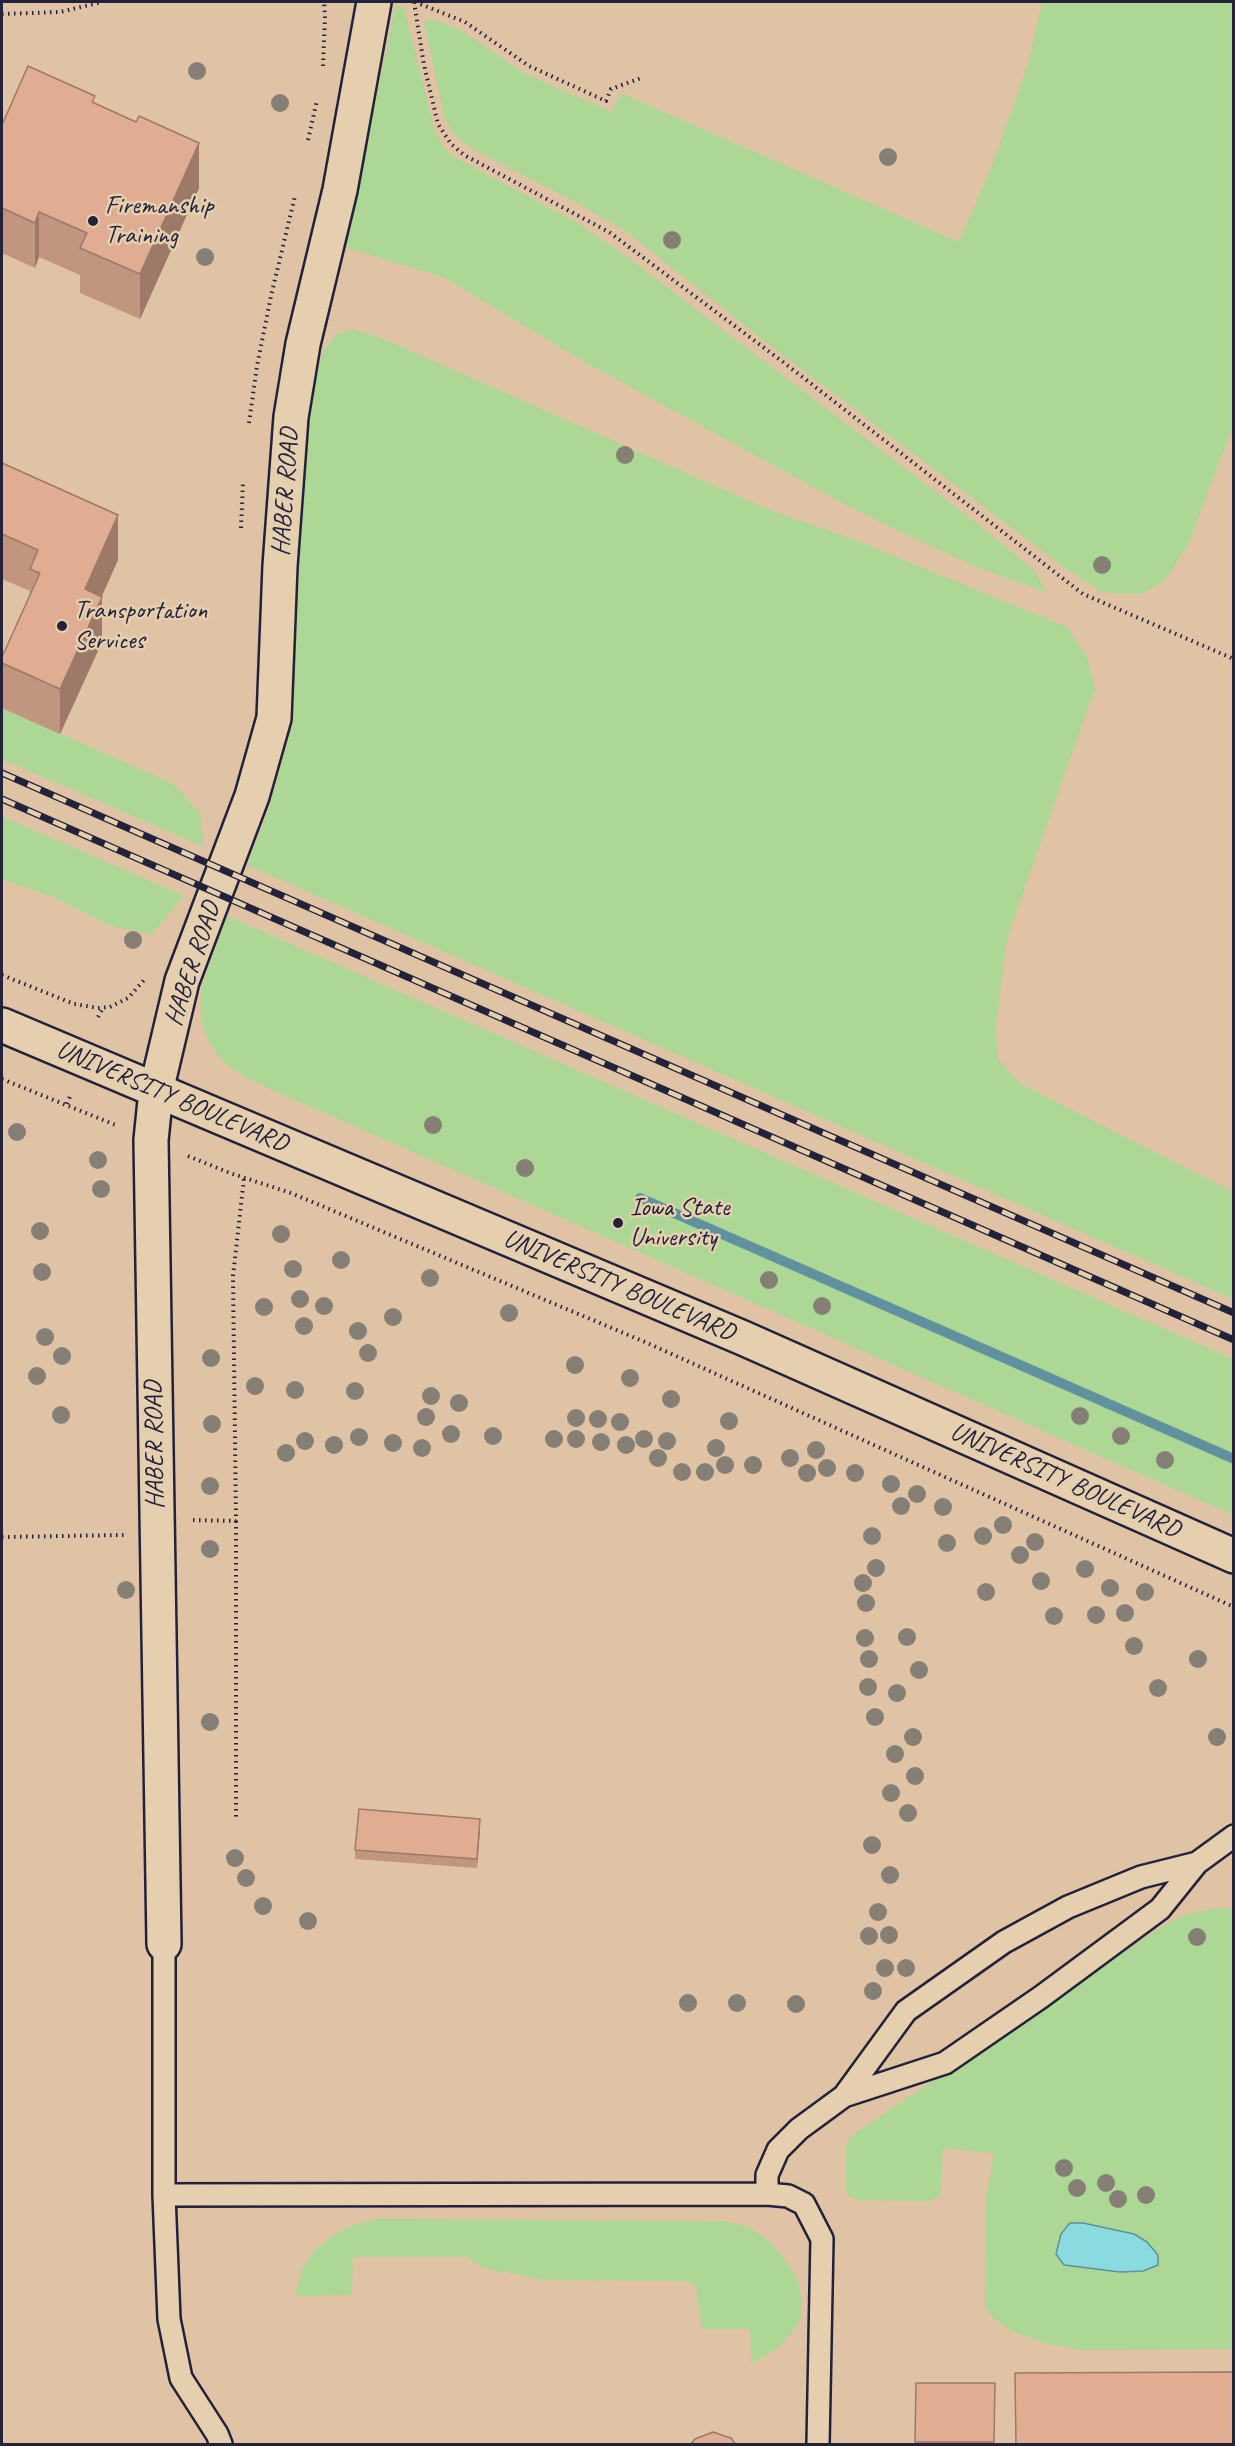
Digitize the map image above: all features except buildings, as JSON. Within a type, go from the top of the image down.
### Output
[{"type":"street","name":"HABER ROAD","points":[[164,1944],[151,1140],[156,1091],[182,981],[249,805],[274,718],[280,566],[291,417],[303,344],[340,189],[374,2]]},
{"type":"street","name":"UNIVERSITY BOULEVARD","points":[[2,1025],[743,1338],[1233,1556]]},
{"type":"lane","points":[[844,2096],[945,2063],[1041,1997],[1160,1909],[1197,1863],[1233,1836]]},
{"type":"lane","points":[[767,2194],[767,2175],[778,2150],[799,2129],[844,2096],[906,2011],[1004,1942],[1068,1907],[1131,1881],[1197,1863]]},
{"type":"lane","points":[[164,1944],[164,2194],[169,2319],[181,2378],[218,2434],[220,2445]]},
{"type":"lane","points":[[164,2194],[767,2194],[788,2196],[804,2204],[822,2239],[818,2445]]},
{"type":"path","points":[[2,14],[60,12],[102,2]]},
{"type":"path","points":[[322,74],[325,54],[324,2]]},
{"type":"path","points":[[414,2],[465,22],[529,66],[606,101],[611,89],[641,78]]},
{"type":"path","points":[[414,2],[424,65],[438,124],[451,144],[464,155],[609,232],[793,369],[1083,594],[1233,658]]},
{"type":"path","points":[[308,140],[318,94]]},
{"type":"path","points":[[249,423],[257,366],[271,296],[295,196]]},
{"type":"path","points":[[241,528],[243,483]]},
{"type":"path","points":[[2,975],[74,1004],[103,1008],[128,998],[151,972]]},
{"type":"path","points":[[99,1017],[103,1008]]},
{"type":"path","points":[[2,1079],[111,1123]]},
{"type":"path","points":[[67,1104],[71,1095]]},
{"type":"path","points":[[230,1173],[291,1193],[645,1342],[1233,1607]]},
{"type":"path","points":[[237,1818],[233,1276],[244,1178]]},
{"type":"path","points":[[189,1520],[236,1521]]},
{"type":"path","points":[[2,1537],[133,1534]]},
{"type":"shaded area","name":"Iowa State University","points":[[2,2],[1233,2],[1233,2444],[2,2444]]},
{"type":"green space","points":[[1042,2],[1233,2],[1233,425],[1188,545],[1165,580],[1142,594],[1100,591],[1062,566],[762,339],[623,229],[471,148],[456,137],[445,119],[424,22],[432,19],[461,30],[524,73],[612,112],[621,93],[959,242],[994,160],[1029,61]]},
{"type":"green space","points":[[396,5],[402,6],[405,11],[433,124],[441,144],[454,157],[578,223],[622,253],[974,521],[1032,568],[1048,593],[976,567],[857,511],[581,360],[445,278],[344,247]]},
{"type":"green space","points":[[353,329],[386,340],[770,510],[853,539],[1067,627],[1087,658],[1095,688],[1007,938],[996,1024],[998,1059],[1019,1083],[1233,1192],[1233,1299],[247,865],[268,811],[288,740],[295,670],[302,479],[315,381],[323,351],[337,334]]},
{"type":"green space","points":[[2,708],[172,783],[200,813],[204,847],[2,759]]},
{"type":"green space","points":[[2,816],[184,896],[152,934],[111,926],[51,896],[2,879]]},
{"type":"green space","points":[[228,914],[232,918],[1233,1359],[1233,1515],[250,1080],[227,1065],[211,1046],[201,1021],[201,988]]},
{"type":"green space","points":[[1215,1908],[1233,1908],[1233,2349],[1083,2350],[1047,2344],[1012,2331],[993,2318],[985,2306],[986,2198],[994,2153],[943,2148],[940,2196],[929,2201],[857,2200],[849,2196],[846,2188],[846,2147],[851,2136],[1161,1927],[1185,1915]]},
{"type":"green space","points":[[378,2219],[726,2221],[748,2227],[768,2240],[784,2258],[798,2280],[802,2302],[800,2321],[781,2346],[751,2364],[750,2329],[702,2329],[696,2287],[688,2281],[546,2280],[483,2268],[468,2257],[353,2257],[352,2295],[295,2296],[303,2267],[316,2249],[337,2233],[355,2224]]},
{"type":"water","points":[[1070,2223],[1083,2223],[1134,2234],[1147,2242],[1158,2255],[1158,2265],[1143,2271],[1120,2272],[1064,2265],[1056,2254],[1061,2234]]},
{"type":"waterway","points":[[640,1198],[1234,1459]]},
{"type":"railway","points":[[2,773],[1234,1313]]},
{"type":"railway","points":[[2,799],[1234,1340]]},
{"type":"place","name":"Firemanship Training","points":[[93,221]]},
{"type":"place","name":"Transportation Services","points":[[62,626]]},
{"type":"place","name":"Iowa State University","points":[[618,1223]]}]
